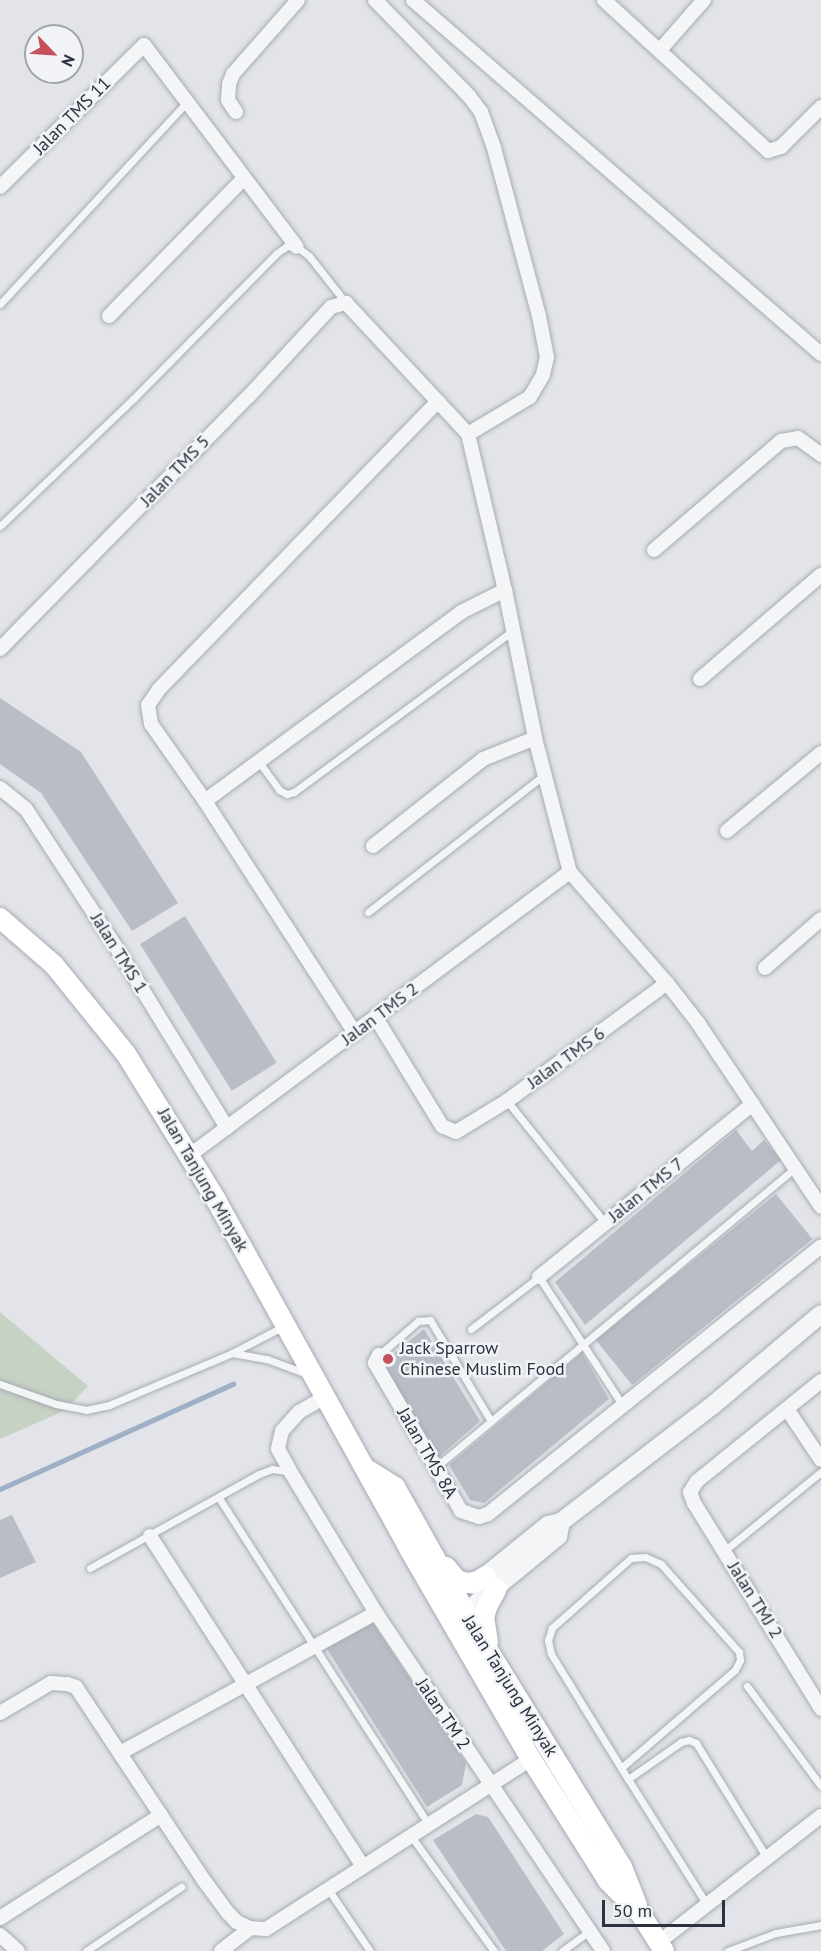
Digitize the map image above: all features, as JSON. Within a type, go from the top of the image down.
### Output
[{"type":"main road","name":"Jalan Tanjung Minyak","points":[[0,918],[35,946],[80,994],[126,1054],[190,1155],[368,1470],[455,1610],[490,1652],[622,1867],[640,1913],[662,1947]]},
{"type":"main road","name":"Jalan Tanjung Minyak","points":[[368,1470],[395,1487],[420,1532],[455,1610],[531,1759],[608,1881],[640,1913]]},
{"type":"main road","points":[[420,1532],[434,1542],[449,1572],[457,1580],[467,1583],[491,1582],[484,1618],[490,1652]]},
{"type":"street","points":[[236,112],[228,100],[229,84],[234,74],[298,0]]},
{"type":"street","points":[[413,0],[821,354]]},
{"type":"street","points":[[604,0],[768,151],[781,147],[821,108]]},
{"type":"street","points":[[660,50],[704,0]]},
{"type":"street","points":[[384,3],[481,112],[494,148],[548,357],[543,375],[530,397],[468,434]]},
{"type":"street","name":"Jalan TMS 11","points":[[0,187],[144,45],[187,102]]},
{"type":"street","points":[[187,102],[297,247]]},
{"type":"street","points":[[109,316],[244,178]]},
{"type":"street","points":[[349,305],[468,434],[505,590],[535,738],[570,872],[667,984],[753,1104],[821,1207]]},
{"type":"street","name":"Jalan TMS 5","points":[[0,649],[241,404],[331,307],[349,305]]},
{"type":"street","points":[[355,1033],[205,801],[151,724],[147,705],[159,689],[438,400]]},
{"type":"street","points":[[654,550],[781,441],[798,438],[821,455]]},
{"type":"street","points":[[700,679],[821,575]]},
{"type":"street","points":[[205,801],[461,612],[505,590]]},
{"type":"street","points":[[373,846],[483,759],[535,738]]},
{"type":"street","points":[[727,831],[821,753]]},
{"type":"street","name":"Jalan TMS 1","points":[[2,792],[26,809],[123,958],[227,1128]]},
{"type":"street","name":"Jalan TMS 2","points":[[190,1155],[570,872]]},
{"type":"street","points":[[765,968],[821,919]]},
{"type":"street","name":"Jalan TMS 6","points":[[376,1018],[442,1126],[456,1132],[507,1101],[667,984]]},
{"type":"street","name":"Jalan TMS 7","points":[[539,1277],[753,1104]]},
{"type":"street","points":[[623,1406],[821,1246]]},
{"type":"street","points":[[455,1610],[558,1536],[561,1522],[712,1405],[821,1314]]},
{"type":"street","name":"Jalan TMS 8A","points":[[379,1355],[375,1364],[461,1511],[470,1516],[479,1517],[488,1514],[623,1406]]},
{"type":"street","points":[[821,1381],[787,1409],[821,1460]]},
{"type":"street","name":"Jalan TM 2","points":[[325,1397],[299,1412],[282,1431],[278,1449],[376,1614],[603,1951]]},
{"type":"street","name":"Jalan TMJ 2","points":[[787,1409],[697,1481],[690,1492],[821,1709]]},
{"type":"street","points":[[150,1536],[363,1866]]},
{"type":"street","points":[[120,1753],[376,1614]]},
{"type":"street","points":[[0,1713],[51,1683],[67,1683],[76,1687],[228,1913],[237,1922],[250,1928],[266,1929],[531,1759]]},
{"type":"street","points":[[0,1918],[161,1815]]},
{"type":"street","points":[[662,1947],[707,1905],[821,1816]]},
{"type":"street","points":[[221,1951],[250,1928]]},
{"type":"street","points":[[0,1935],[18,1951]]},
{"type":"lane","points":[[0,304],[187,102]]},
{"type":"lane","points":[[0,526],[133,399],[276,253],[287,246],[297,247],[309,256],[349,305]]},
{"type":"lane","points":[[259,762],[279,790],[287,794],[294,792],[512,631]]},
{"type":"lane","points":[[368,912],[544,774]]},
{"type":"lane","points":[[507,1101],[605,1223]]},
{"type":"lane","points":[[436,1467],[795,1168]]},
{"type":"lane","points":[[471,1329],[539,1277],[623,1406]]},
{"type":"lane","points":[[379,1355],[418,1321],[430,1320],[490,1421]]},
{"type":"lane","points":[[0,1384],[56,1404],[86,1410],[109,1405],[232,1353],[286,1325]]},
{"type":"lane","points":[[232,1353],[267,1359],[315,1377]]},
{"type":"lane","points":[[90,1568],[272,1469],[290,1472]]},
{"type":"lane","points":[[724,1551],[821,1472]]},
{"type":"lane","points":[[219,1498],[429,1824]]},
{"type":"lane","points":[[621,1768],[735,1670],[740,1660],[739,1652],[661,1563],[645,1557],[631,1558],[552,1628],[548,1640],[550,1654],[621,1768],[707,1905]]},
{"type":"lane","points":[[747,1686],[821,1786]]},
{"type":"lane","points":[[628,1779],[681,1742],[689,1740],[696,1743],[767,1858]]},
{"type":"lane","points":[[411,1836],[494,1951]]},
{"type":"lane","points":[[86,1951],[181,1887]]},
{"type":"lane","points":[[328,1889],[370,1951]]},
{"type":"lane","points":[[728,1951],[776,1933],[821,1925]]},
{"type":"lane","points":[[562,1951],[590,1931]]},
{"type":"green space","points":[[0,1312],[88,1386],[64,1411],[0,1439]]},
{"type":"building","points":[[0,698],[81,752],[178,903],[132,931],[41,793],[0,764]]},
{"type":"building","points":[[185,916],[277,1063],[232,1091],[140,944]]},
{"type":"building","points":[[736,1130],[752,1151],[764,1140],[781,1160],[585,1325],[555,1282]]},
{"type":"building","points":[[776,1194],[813,1239],[632,1385],[596,1340]]},
{"type":"building","points":[[424,1329],[480,1421],[439,1457],[382,1363]]},
{"type":"building","points":[[582,1353],[609,1399],[484,1503],[470,1500],[449,1465]]},
{"type":"building","points":[[12,1515],[36,1562],[0,1578],[0,1520]]},
{"type":"building","points":[[371,1620],[466,1763],[462,1785],[427,1807],[325,1646]]},
{"type":"building","points":[[476,1814],[488,1817],[564,1934],[542,1951],[506,1951],[433,1840]]},
{"type":"waterway","points":[[0,1489],[233,1384]]},
{"type":"place","name":"Jack Sparrow Chinese Muslim Food","points":[[388,1359]]}]
